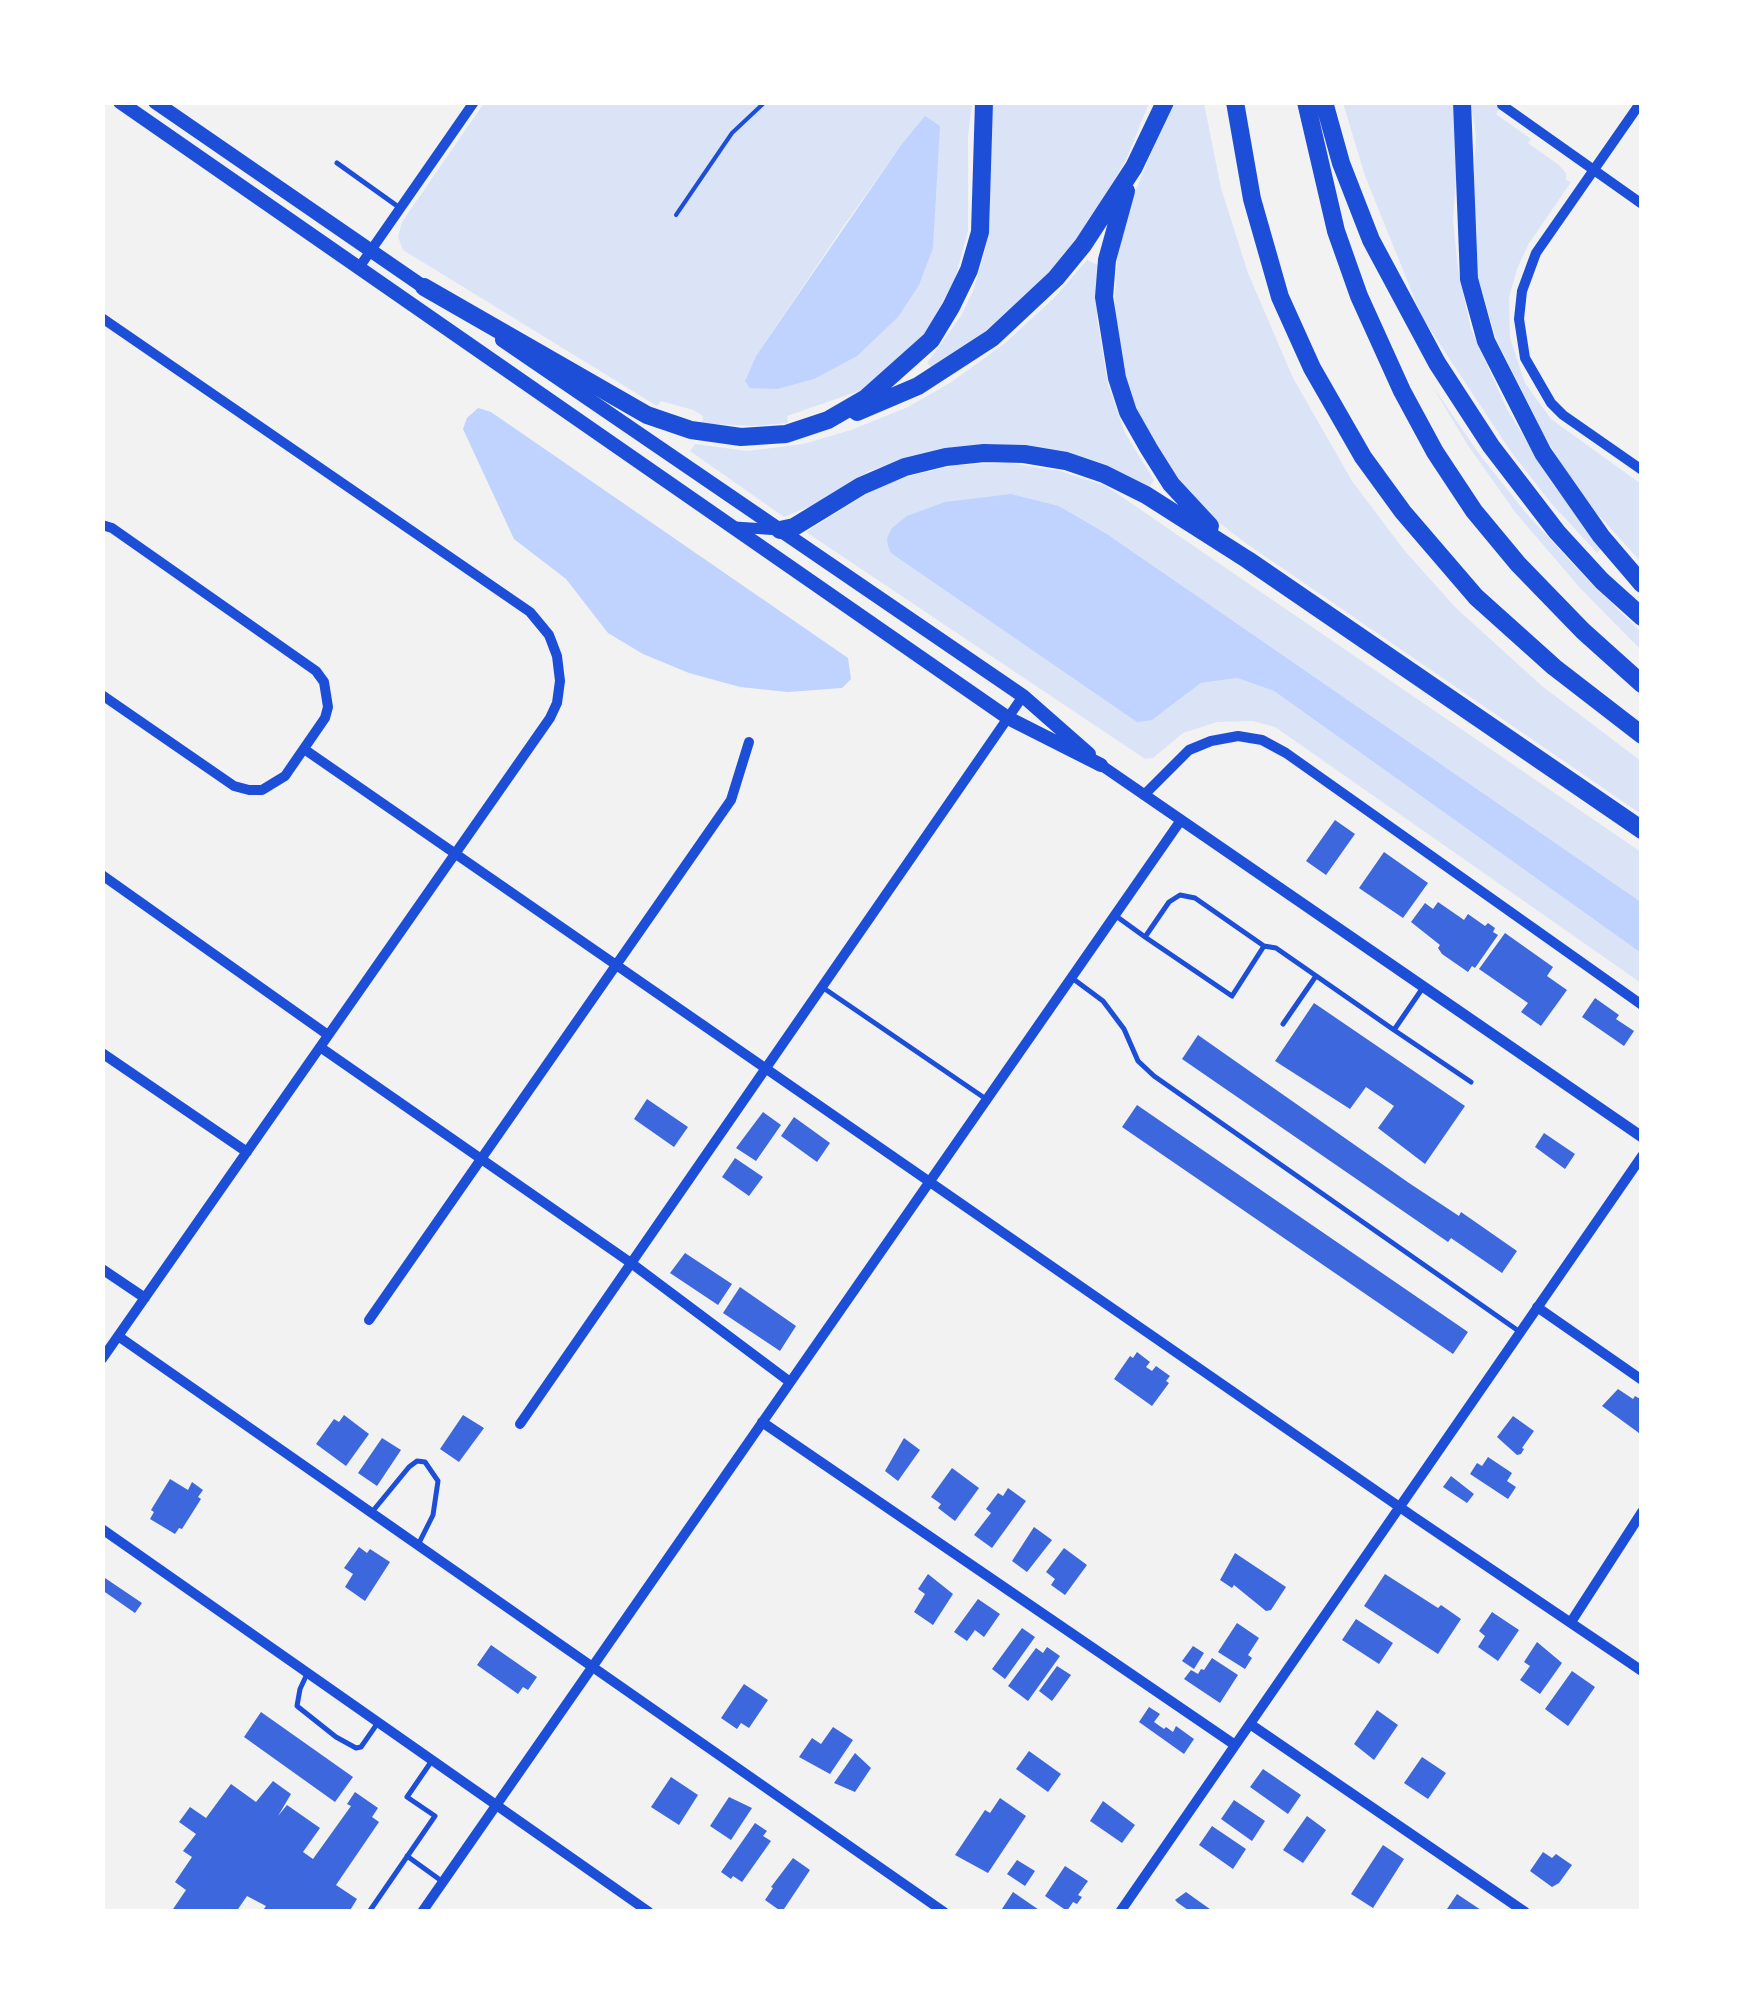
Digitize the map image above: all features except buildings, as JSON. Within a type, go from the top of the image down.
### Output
[{"type":"highway","points":[[828,420],[866,398],[931,340],[963,283],[980,232],[984,102]]},
{"type":"highway","points":[[424,287],[648,415],[690,430],[741,437],[786,434],[872,408],[918,386],[992,338],[1056,278],[1084,245],[1134,167],[1165,102]]},
{"type":"highway","points":[[1235,102],[1252,199],[1280,297],[1312,368],[1363,456],[1403,512],[1476,596],[1554,667],[1642,734]]},
{"type":"highway","points":[[1306,102],[1336,232],[1358,296],[1402,392],[1435,452],[1474,511],[1518,564],[1642,684]]},
{"type":"highway","points":[[1324,102],[1370,240],[1437,363],[1499,457],[1556,532],[1642,617]]},
{"type":"highway","points":[[1462,102],[1469,280],[1486,341],[1526,426],[1601,536],[1642,584]]},
{"type":"highway","points":[[1134,167],[1106,260],[1104,298],[1117,378],[1128,412],[1172,484],[1201,518],[1248,560]]},
{"type":"highway","points":[[780,530],[794,527],[861,486],[905,466],[946,457],[1024,454],[1104,474],[1248,560],[1642,830]]},
{"type":"main road","points":[[120,102],[1008,718],[1100,765]]},
{"type":"main road","points":[[155,102],[1023,696],[1100,765]]},
{"type":"street","points":[[358,269],[474,102]]},
{"type":"street","points":[[1641,102],[1530,265],[1519,306],[1522,344],[1532,374],[1552,403],[1563,415],[1642,470]]},
{"type":"street","points":[[1502,105],[1642,204]]},
{"type":"street","points":[[102,318],[530,612],[549,635],[560,681],[550,718],[102,1358]]},
{"type":"street","points":[[102,525],[112,528],[316,671],[324,682],[328,707],[284,776],[262,790],[249,790],[234,786],[102,695]]},
{"type":"street","points":[[734,527],[780,530]]},
{"type":"street","points":[[520,1424],[1023,696]]},
{"type":"street","points":[[1144,795],[1189,750],[1238,736],[1262,740],[1286,753],[1642,1005]]},
{"type":"street","points":[[369,1320],[731,800],[749,742]]},
{"type":"street","points":[[304,749],[1642,1671]]},
{"type":"street","points":[[1100,765],[1642,1136]]},
{"type":"street","points":[[422,1912],[1181,820]]},
{"type":"street","points":[[102,875],[328,1035]]},
{"type":"street","points":[[320,1046],[631,1263],[790,1382]]},
{"type":"street","points":[[102,1052],[247,1152]]},
{"type":"street","points":[[1120,1912],[1642,1156]]},
{"type":"street","points":[[102,1269],[144,1298]]},
{"type":"street","points":[[1538,1307],[1642,1380]]},
{"type":"street","points":[[118,1336],[944,1912]]},
{"type":"street","points":[[762,1422],[1235,1744]]},
{"type":"street","points":[[1570,1622],[1642,1512]]},
{"type":"street","points":[[102,1529],[649,1912]]},
{"type":"street","points":[[1250,1724],[1526,1912]]},
{"type":"lane","points":[[337,163],[400,208]]},
{"type":"lane","points":[[1145,937],[1169,902],[1180,894],[1194,898],[1264,946],[1276,948],[1472,1082]]},
{"type":"lane","points":[[1115,915],[1232,996],[1264,946]]},
{"type":"lane","points":[[1284,1024],[1316,976]]},
{"type":"lane","points":[[1072,978],[1103,1000],[1124,1028],[1138,1062],[1154,1076],[1520,1332]]},
{"type":"lane","points":[[822,986],[988,1100]]},
{"type":"lane","points":[[1394,1030],[1424,987]]},
{"type":"lane","points":[[372,1512],[409,1467],[417,1461],[425,1462],[438,1481],[433,1514],[418,1544]]},
{"type":"lane","points":[[309,1671],[300,1689],[298,1706],[336,1737],[356,1748],[379,1722]]},
{"type":"lane","points":[[368,1912],[435,1816],[407,1797],[432,1760]]},
{"type":"lane","points":[[407,1856],[443,1882]]},
{"type":"path","points":[[676,214],[732,134],[765,102]]},
{"type":"shaded area","points":[[484,103],[972,103],[968,231],[955,279],[926,333],[862,390],[787,416],[788,423],[712,424],[702,422],[703,416],[693,410],[661,401],[657,406],[403,250],[398,237],[402,222]],"holes":[[[925,117],[745,381],[756,356],[843,227]]]},
{"type":"shaded area","points":[[993,103],[1149,103],[1126,160],[1071,252],[993,330],[934,370],[927,363],[961,316],[985,251],[990,224],[989,130]]},
{"type":"shaded area","points":[[1172,103],[1204,103],[1221,188],[1248,273],[1293,378],[1352,481],[1404,550],[1456,608],[1542,686],[1641,761],[1641,814],[1247,544],[1210,516],[1175,479],[1140,421],[1123,371],[1114,310],[1117,260],[1127,211]]},
{"type":"shaded area","points":[[1343,103],[1453,103],[1458,149],[1453,219],[1458,269],[1471,329],[1507,409],[1552,482],[1602,548],[1597,553],[1509,449],[1422,317],[1365,176]]},
{"type":"shaded area","points":[[1471,103],[1504,103],[1496,114],[1531,139],[1528,143],[1559,165],[1571,182],[1528,245],[1517,269],[1509,298],[1510,338],[1525,383],[1551,419],[1641,484],[1641,562],[1592,508],[1563,467],[1496,339],[1476,271],[1472,207],[1476,136]]},
{"type":"shaded area","points":[[1087,260],[1098,265],[1097,318],[1108,384],[1125,433],[1154,480],[1149,488],[1035,448],[992,444],[917,455],[869,471],[813,505],[784,517],[690,451],[695,444],[747,451],[803,444],[908,407],[950,383],[1005,343],[1053,299]]},
{"type":"shaded area","points":[[1431,384],[1526,513],[1641,632],[1641,650],[1580,588],[1515,512]]},
{"type":"shaded area","points":[[1009,463],[1060,471],[1106,486],[1641,852],[1641,902],[1107,534],[1059,506],[1152,720],[1201,683],[1237,678],[1274,691],[1641,953],[1641,983],[1275,727],[1253,721],[1217,722],[1183,733],[1153,758],[1145,759],[806,532],[876,488],[906,477],[956,465]]},
{"type":"water","points":[[925,116],[940,126],[933,248],[919,285],[898,317],[857,356],[814,379],[777,389],[750,388],[745,381],[756,356]]},
{"type":"water","points":[[478,408],[491,412],[848,658],[851,679],[842,688],[788,692],[740,687],[689,673],[643,654],[608,633],[566,579],[514,539],[463,429],[467,418]]},
{"type":"water","points":[[1011,494],[1059,506],[1107,534],[1641,902],[1641,953],[1274,691],[1237,678],[1201,683],[1152,720],[1137,722],[891,553],[887,538],[892,528],[907,516],[945,502]]}]
